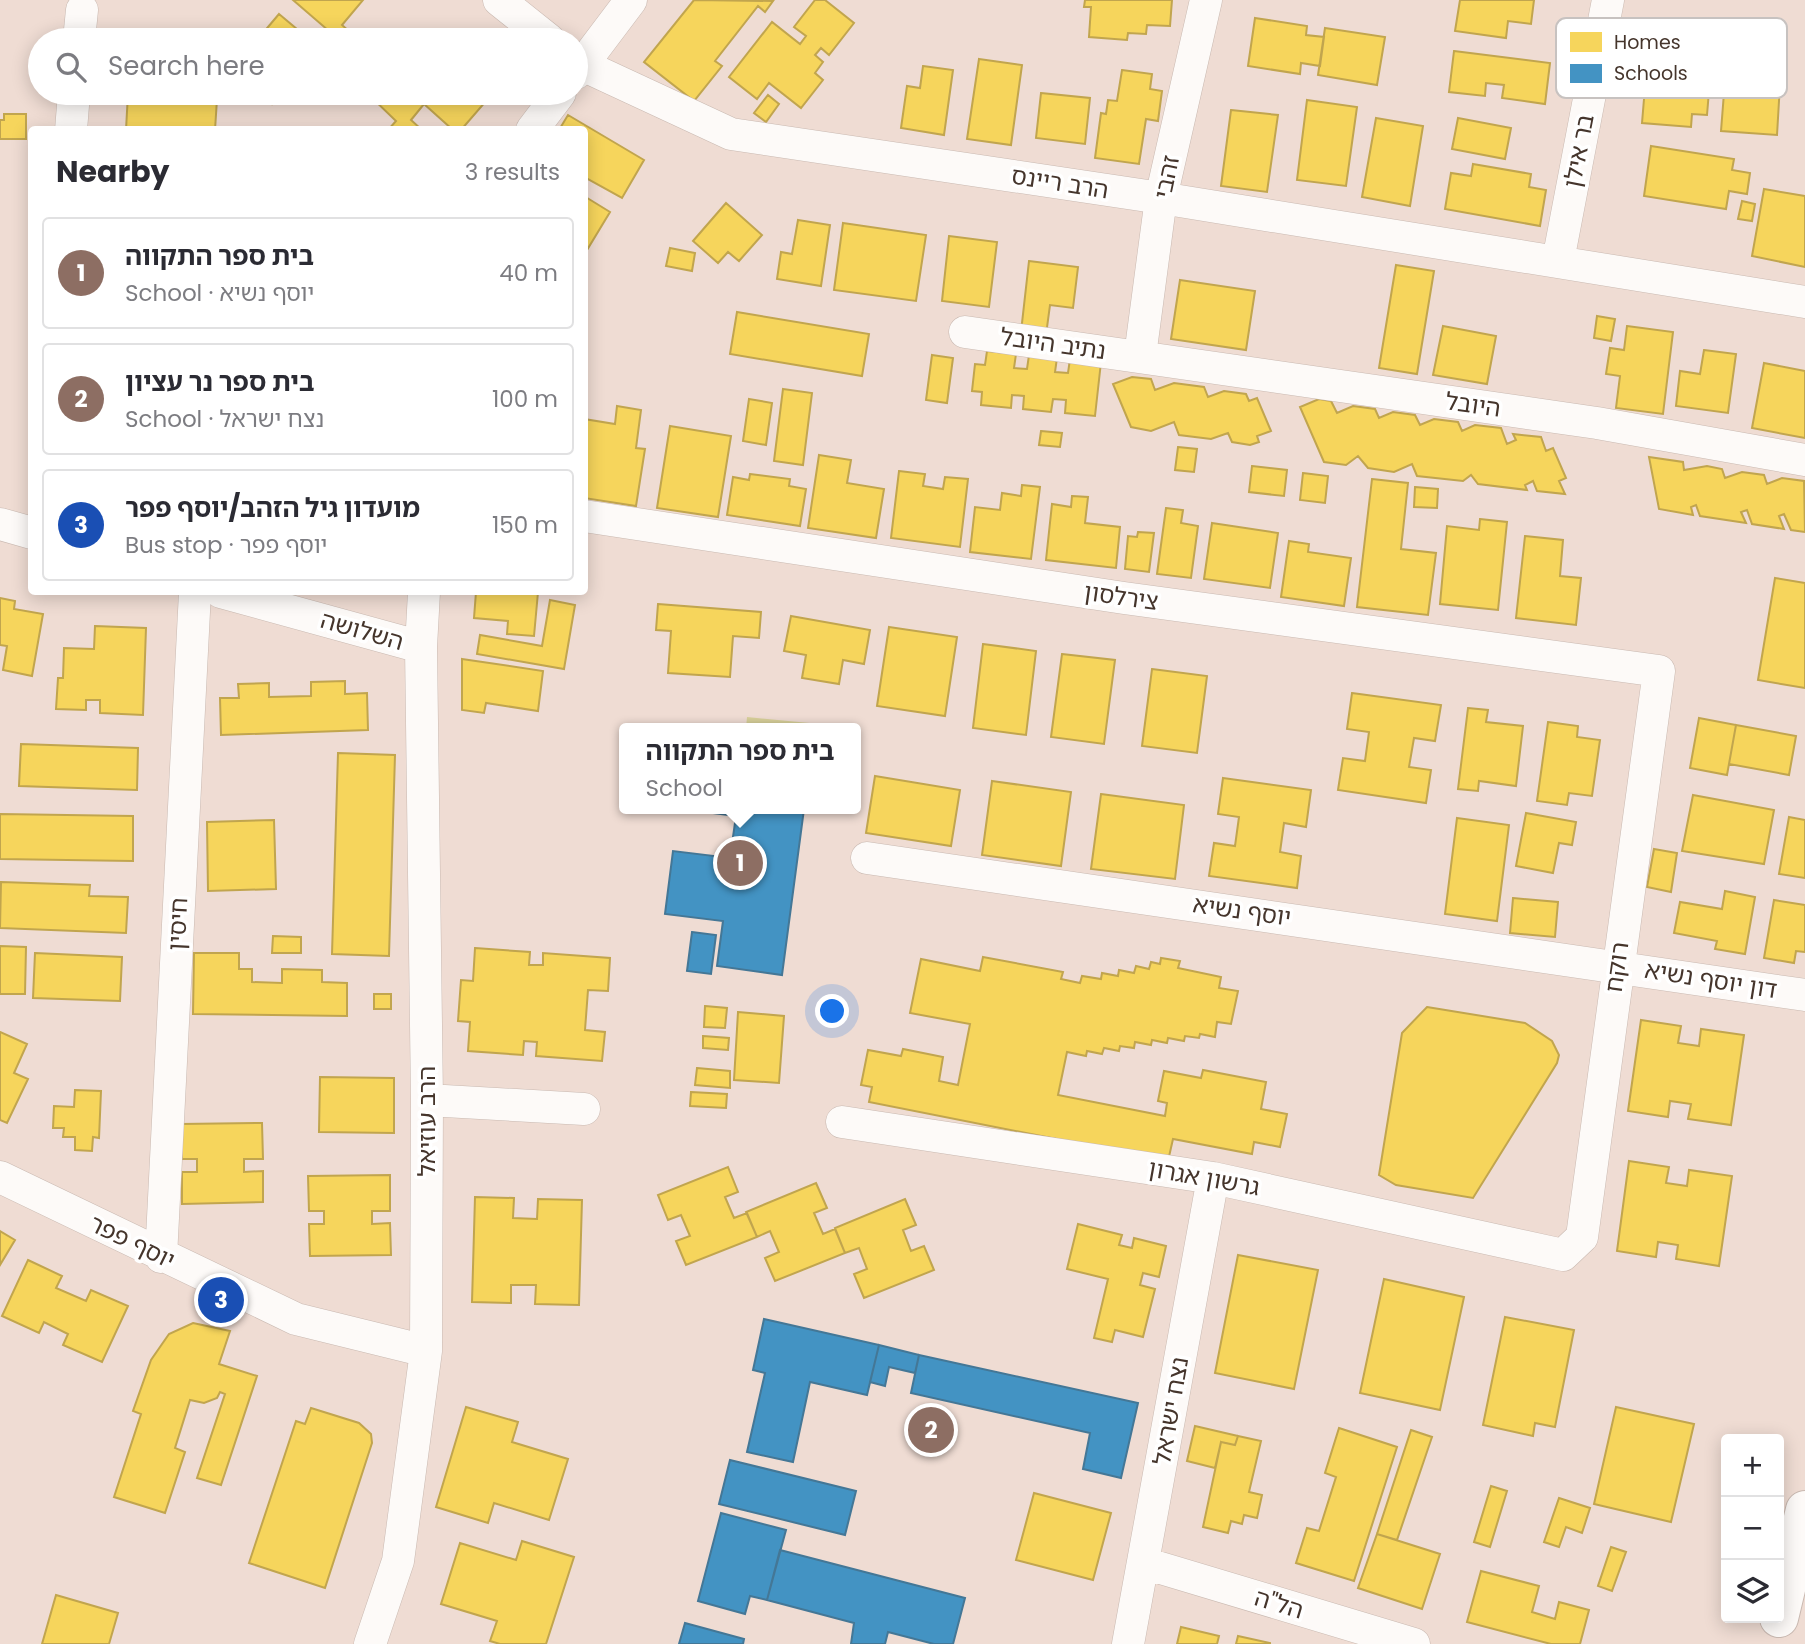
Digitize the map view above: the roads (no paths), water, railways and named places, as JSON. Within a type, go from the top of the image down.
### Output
[{"type":"highway","points":[[1784,1597],[1805,1510]]},
{"type":"highway","points":[[1772,1644],[1778,1623]]},
{"type":"street","points":[[499,0],[534,28]]},
{"type":"street","points":[[588,53],[631,0]]},
{"type":"street","name":"זהבי","points":[[1140,356],[1161,198],[1206,0]]},
{"type":"street","name":"בר אילן","points":[[1605,18],[1608,0]]},
{"type":"street","name":"הרב ריינס","points":[[588,72],[731,134],[1161,198],[1805,302]]},
{"type":"street","name":"בר אילן","points":[[1558,261],[1589,98]]},
{"type":"street","points":[[71,126],[73,105]]},
{"type":"street","points":[[535,126],[551,105]]},
{"type":"street","name":"נתיב היובל","points":[[965,332],[1140,356]]},
{"type":"street","name":"היובל","points":[[1140,356],[1597,423],[1805,460]]},
{"type":"street","name":"צירלסון","points":[[588,517],[1125,598],[1659,671]]},
{"type":"street","points":[[0,524],[28,532]]},
{"type":"street","name":"חיסין","points":[[160,1256],[195,595]]},
{"type":"street","name":"השלושה","points":[[232,595],[421,647]]},
{"type":"street","name":"הרב עוזיאל","points":[[370,1644],[398,1562],[426,1351],[427,1100],[421,647],[424,595]]},
{"type":"street","name":"רוקח","points":[[1563,1255],[1582,1237],[1659,671]]},
{"type":"street","name":"יוסף נשיא","points":[[867,858],[1617,965]]},
{"type":"street","name":"דון יוסף נשיא","points":[[1617,965],[1805,995]]},
{"type":"street","points":[[427,1100],[584,1109]]},
{"type":"street","name":"גרשון אגרון","points":[[842,1122],[1213,1178],[1563,1255]]},
{"type":"street","name":"יוסף פפר","points":[[0,1177],[160,1256],[296,1318],[426,1351]]},
{"type":"street","name":"נצח ישראל","points":[[1128,1644],[1213,1178]]},
{"type":"street","name":"הל\"ה","points":[[1144,1563],[1414,1644]]},
{"type":"place","name":"בית ספר התקווה","points":[[740,863]]},
{"type":"place","name":"מועדון גיל הזהב/יוסף פפר","points":[[221,1300]]},
{"type":"place","name":"בית ספר נר עציון","points":[[931,1430]]}]
